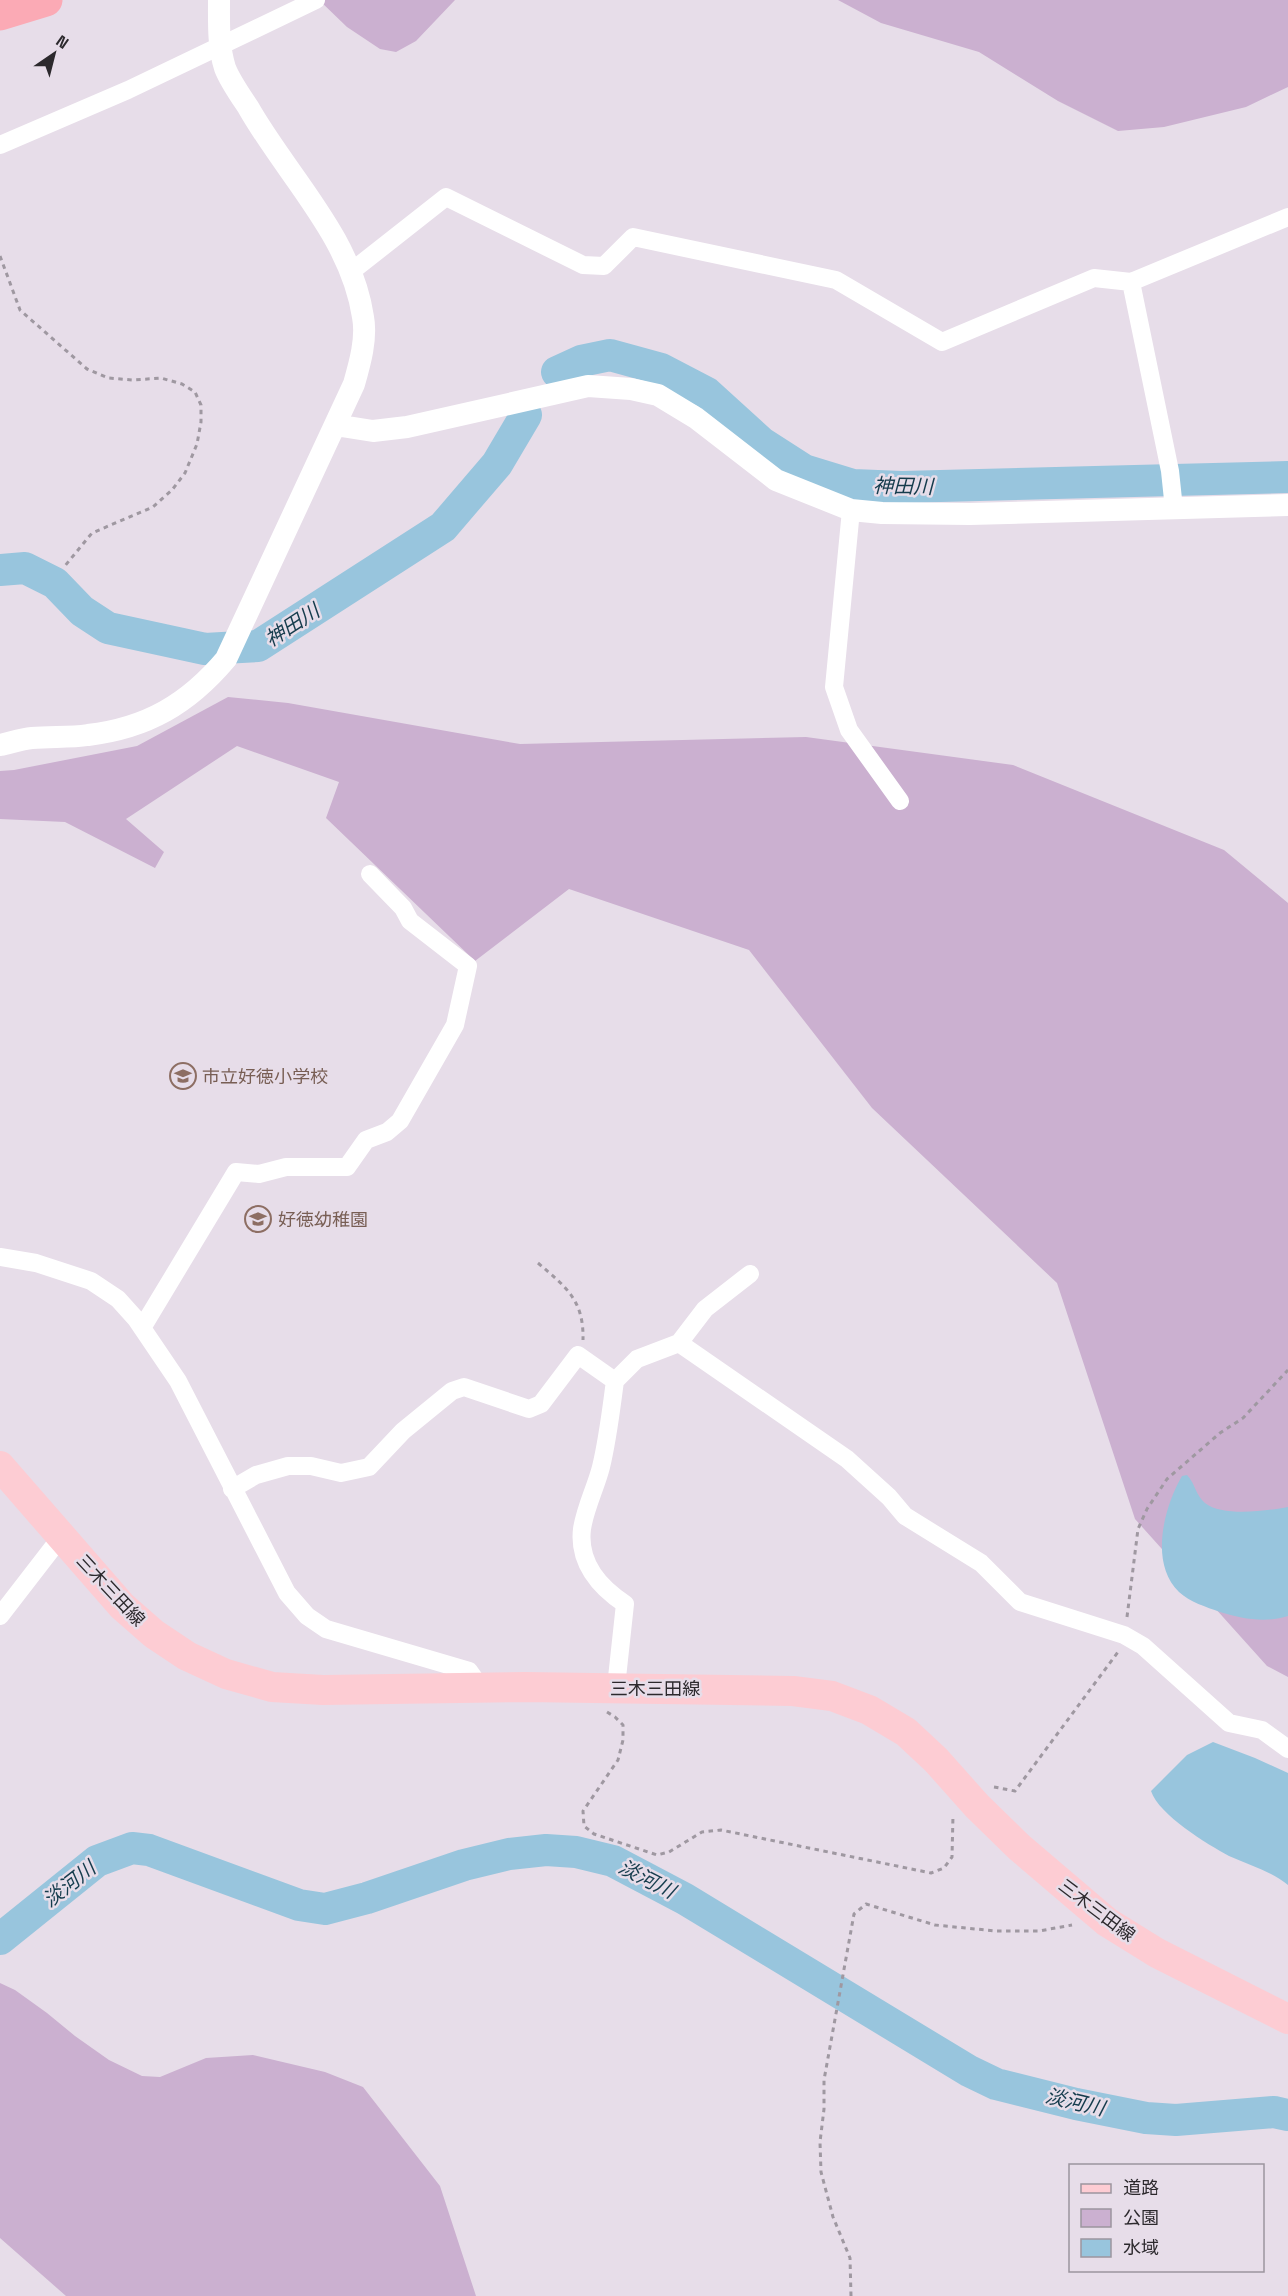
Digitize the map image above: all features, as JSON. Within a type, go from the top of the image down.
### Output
[{"type":"highway","points":[[0,14],[46,0]]},
{"type":"main road","name":"三木三田線","points":[[0,1466],[122,1606],[154,1634],[187,1656],[226,1674],[272,1687],[323,1690],[481,1688],[611,1700],[747,1688],[832,1696],[869,1710],[906,1732],[1019,1847],[1107,1922],[1157,1953],[1288,2019]]},
{"type":"street","points":[[0,745],[31,738],[88,735],[144,723],[177,705],[207,682],[226,659],[239,633],[354,384],[361,360],[364,318],[352,271],[336,240],[252,114],[226,69],[219,45],[219,0]]},
{"type":"street","points":[[0,145],[128,90],[316,0]]},
{"type":"street","points":[[352,271],[446,197],[583,265],[604,266],[633,237],[836,280],[942,342],[1094,278],[1131,282],[1288,217]]},
{"type":"street","points":[[1131,282],[1170,471],[1174,501]]},
{"type":"street","points":[[335,425],[373,431],[407,426],[588,386],[631,389],[658,395],[696,418],[776,480],[851,510],[882,513],[970,514],[1174,501],[1288,505]]},
{"type":"street","points":[[851,510],[834,687],[849,730],[900,801]]},
{"type":"street","points":[[142,1328],[236,1172],[259,1174],[286,1167],[346,1167],[366,1140],[387,1132],[400,1121],[455,1025],[468,966],[410,921],[403,908],[370,874]]},
{"type":"street","points":[[0,1257],[36,1263],[91,1281],[118,1299],[142,1328],[178,1381],[287,1593],[307,1616],[326,1629],[469,1671],[481,1688]]},
{"type":"street","points":[[611,1700],[625,1604],[608,1593],[591,1572],[583,1551],[582,1528],[608,1438],[615,1381],[637,1359],[679,1343],[705,1309],[750,1274]]},
{"type":"street","points":[[679,1343],[847,1459],[889,1497],[904,1516],[981,1563],[1020,1602],[1124,1635],[1143,1646],[1229,1723],[1262,1730],[1288,1749]]},
{"type":"street","points":[[232,1489],[256,1475],[288,1466],[311,1466],[341,1473],[369,1467],[403,1431],[452,1391],[464,1387],[529,1409],[541,1404],[578,1355],[615,1381]]},
{"type":"street","points":[[0,1616],[62,1537]]},
{"type":"path","points":[[0,256],[20,310],[87,369],[108,378],[133,380],[161,378],[182,384],[195,392],[201,405],[197,444],[185,472],[172,490],[153,507],[92,533],[64,567]]},
{"type":"path","points":[[538,1263],[566,1287],[577,1302],[582,1318],[583,1338],[578,1355]]},
{"type":"path","points":[[611,1700],[615,1717],[623,1725],[623,1740],[618,1760],[583,1811],[584,1826],[594,1834],[657,1855],[669,1852],[702,1832],[721,1830],[931,1873],[944,1868],[951,1857],[954,1780],[1015,1791],[1122,1647],[1138,1529],[1147,1509],[1167,1479],[1220,1433],[1243,1418],[1288,1370]]},
{"type":"path","points":[[851,2296],[850,2258],[832,2217],[821,2172],[820,2142],[826,2069],[854,1914],[866,1904],[934,1925],[996,1931],[1039,1931],[1107,1922]]},
{"type":"green space","points":[[319,0],[455,0],[416,41],[396,52],[380,49],[347,27]]},
{"type":"green space","points":[[838,0],[1288,0],[1288,87],[1246,107],[1164,127],[1118,131],[1058,101],[979,52],[881,23]]},
{"type":"green space","points":[[228,697],[288,703],[520,744],[806,737],[1013,765],[1224,850],[1288,903],[1288,1677],[1267,1666],[1135,1519],[1057,1283],[872,1108],[749,950],[569,889],[475,961],[326,818],[339,782],[237,746],[126,819],[164,852],[155,868],[65,822],[0,819],[0,771],[137,746]]},
{"type":"green space","points":[[0,1983],[15,1990],[109,2060],[142,2076],[160,2077],[206,2058],[253,2055],[325,2072],[363,2087],[440,2186],[476,2296],[66,2296],[0,2238]]},
{"type":"water","points":[[1187,1475],[1205,1503],[1222,1510],[1245,1512],[1288,1507],[1288,1616],[1254,1619],[1220,1612],[1188,1599],[1170,1580],[1164,1566],[1162,1535],[1175,1489],[1182,1476]]},
{"type":"water","points":[[1213,1742],[1288,1773],[1288,1885],[1267,1872],[1229,1856],[1185,1828],[1163,1810],[1151,1791],[1187,1755]]},
{"type":"waterway","name":"神田川","points":[[557,372],[581,361],[610,355],[661,369],[707,393],[762,443],[804,470],[853,485],[902,487],[1288,477]]},
{"type":"waterway","name":"神田川","points":[[0,570],[25,568],[55,583],[82,611],[108,628],[205,649],[258,646],[443,527],[497,464],[526,415]]},
{"type":"waterway","name":"淡河川","points":[[0,1939],[97,1861],[132,1848],[149,1850],[299,1905],[325,1909],[367,1898],[464,1865],[509,1854],[546,1850],[576,1852],[613,1861],[685,1899],[969,2071],[996,2084],[1076,2104],[1146,2118],[1176,2120],[1274,2112],[1288,2115]]},
{"type":"place","name":"市立好徳小学校","points":[[183,1076]]},
{"type":"place","name":"好徳幼稚園","points":[[258,1219]]}]
